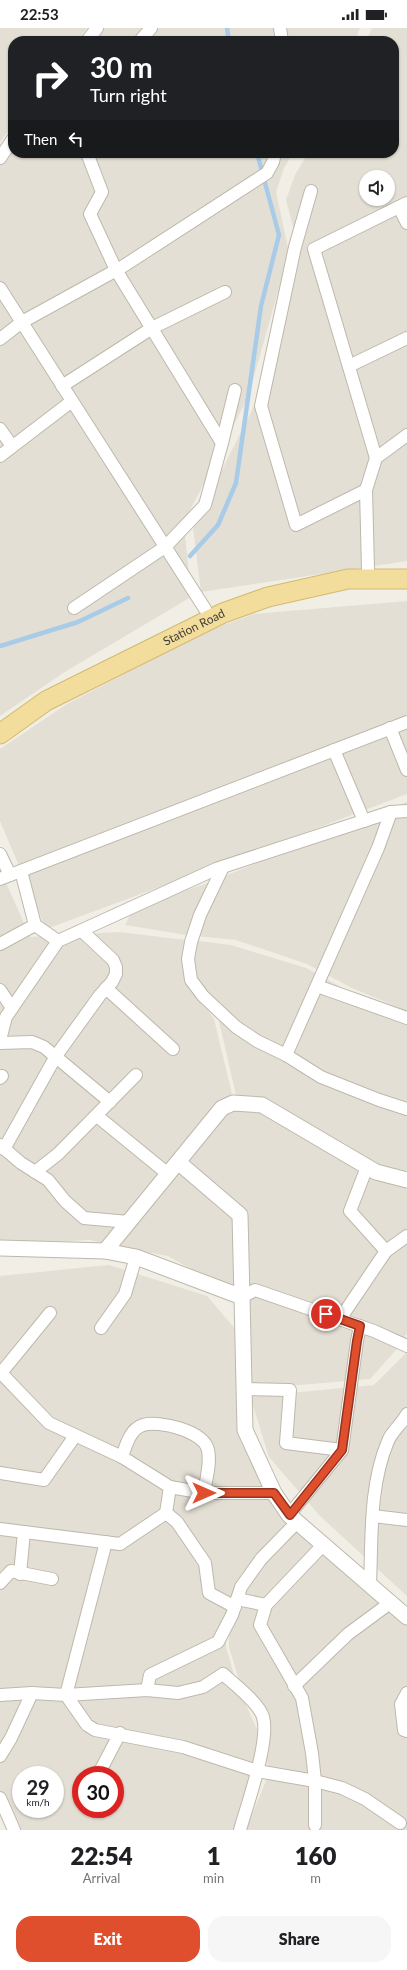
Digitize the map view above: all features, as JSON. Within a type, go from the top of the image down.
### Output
[{"type":"main road","name":"Station Road","points":[[0,720],[40,692],[219,602],[265,587],[347,569],[407,568]]},
{"type":"main road","name":"Station Road","points":[[0,734],[46,702],[223,612],[268,597],[348,579],[407,579]]},
{"type":"street","points":[[91,36],[97,28]]},
{"type":"street","points":[[144,36],[151,28]]},
{"type":"street","points":[[0,158],[8,146]]},
{"type":"street","points":[[89,158],[102,192],[90,214],[116,270],[222,443]]},
{"type":"street","points":[[0,339],[22,322],[116,270],[263,175],[273,162],[274,158]]},
{"type":"street","points":[[311,191],[295,247],[261,406],[296,525],[366,490]]},
{"type":"street","points":[[368,569],[366,490],[376,458],[314,249],[403,205],[407,223]]},
{"type":"street","points":[[0,288],[205,609]]},
{"type":"street","points":[[62,386],[152,328],[225,292]]},
{"type":"street","points":[[349,366],[407,338]]},
{"type":"street","points":[[74,608],[166,547],[205,505],[235,390]]},
{"type":"street","points":[[0,456],[72,401]]},
{"type":"street","points":[[0,429],[12,446]]},
{"type":"street","points":[[376,458],[407,435]]},
{"type":"street","points":[[0,854],[5,877],[407,722]]},
{"type":"street","points":[[390,728],[407,770]]},
{"type":"street","points":[[334,750],[364,821]]},
{"type":"street","points":[[0,1040],[6,1017],[58,942],[222,867],[391,812],[407,811]]},
{"type":"street","points":[[286,1055],[378,848],[391,812]]},
{"type":"street","points":[[222,867],[200,915],[191,942],[188,959],[191,980],[203,996],[236,1027],[257,1041],[286,1055],[321,1077],[379,1100],[407,1108]]},
{"type":"street","points":[[22,871],[35,925],[58,942]]},
{"type":"street","points":[[0,944],[35,925]]},
{"type":"street","points":[[82,930],[108,955],[116,967],[116,974],[56,1056],[2,1147],[48,1180],[65,1201],[84,1218],[129,1222]]},
{"type":"street","points":[[317,986],[407,1018]]},
{"type":"street","points":[[106,988],[173,1049]]},
{"type":"street","points":[[0,990],[12,1008]]},
{"type":"street","points":[[0,1044],[32,1042],[44,1047],[110,1102]]},
{"type":"street","points":[[35,1172],[58,1154],[136,1075]]},
{"type":"street","points":[[105,1251],[222,1108],[233,1103],[262,1105],[376,1172],[407,1180]]},
{"type":"street","points":[[97,1116],[168,1174]]},
{"type":"street","points":[[178,1162],[240,1215],[245,1430],[274,1493],[293,1519],[407,1617]]},
{"type":"street","points":[[368,1167],[350,1211],[386,1252]]},
{"type":"street","points":[[340,1319],[386,1252],[407,1236]]},
{"type":"street","points":[[0,1248],[105,1251],[136,1257],[242,1297],[255,1290],[360,1326],[407,1346]]},
{"type":"street","points":[[101,1328],[124,1294],[136,1257]]},
{"type":"street","points":[[50,1313],[0,1374],[49,1423],[122,1457],[170,1487],[204,1493],[274,1493]]},
{"type":"street","points":[[147,1690],[150,1675],[218,1642],[236,1603],[241,1587],[293,1519],[342,1450],[360,1326]]},
{"type":"street","points":[[244,1389],[290,1390],[286,1442],[342,1450]]},
{"type":"street","points":[[370,1585],[373,1516],[382,1457],[388,1439],[407,1414]]},
{"type":"street","points":[[122,1457],[130,1437],[143,1425],[186,1429],[197,1435],[208,1449],[204,1493]]},
{"type":"street","points":[[0,1473],[44,1480],[75,1436]]},
{"type":"street","points":[[0,1529],[120,1544],[166,1513],[170,1487]]},
{"type":"street","points":[[166,1513],[177,1522],[205,1564],[209,1594],[236,1603],[266,1605]]},
{"type":"street","points":[[373,1516],[407,1520]]},
{"type":"street","points":[[20,1574],[24,1532]]},
{"type":"street","points":[[106,1542],[66,1695],[87,1725],[95,1730],[183,1747],[257,1771],[316,1781],[342,1788],[365,1799],[404,1824]]},
{"type":"street","points":[[315,1825],[316,1781],[302,1698],[260,1625],[266,1605],[323,1545]]},
{"type":"street","points":[[0,1583],[11,1571],[20,1574],[52,1579]]},
{"type":"street","points":[[294,1686],[348,1634],[390,1603]]},
{"type":"street","points":[[0,1695],[32,1693],[66,1695],[147,1690],[178,1693],[204,1687],[224,1674],[257,1707],[262,1717],[264,1731],[257,1771],[240,1830]]},
{"type":"street","points":[[0,1756],[11,1738],[32,1693]]},
{"type":"street","points":[[407,1693],[401,1704],[404,1730],[407,1731]]},
{"type":"street","points":[[103,1766],[120,1734]]},
{"type":"street","points":[[0,1798],[14,1830]]},
{"type":"street","points":[[390,1830],[404,1824]]},
{"type":"shaded area","points":[[0,28],[87,28],[81,36],[8,36],[8,132],[0,142]]},
{"type":"shaded area","points":[[99,28],[360,28],[357,36],[93,36]]},
{"type":"shaded area","points":[[372,28],[407,28],[407,561],[201,592],[193,528],[255,404],[300,253],[286,200],[295,175],[305,158],[399,158],[399,36],[368,36]]},
{"type":"shaded area","points":[[8,148],[8,158],[290,158],[284,168],[276,192],[289,253],[248,397],[184,522],[191,597],[63,673],[0,716],[0,158]]},
{"type":"shaded area","points":[[407,601],[407,794],[46,929],[0,821],[0,749],[67,704],[207,631],[254,614]]},
{"type":"shaded area","points":[[407,802],[407,1011],[352,988],[307,964],[236,940],[186,935],[125,925],[134,907],[205,884]]},
{"type":"shaded area","points":[[0,869],[30,937],[119,932],[186,940],[190,986],[214,1019],[232,1094],[111,1245],[90,1240],[0,1244]]},
{"type":"shaded area","points":[[191,940],[231,945],[306,968],[352,993],[407,1015],[407,1333],[398,1348],[370,1379],[288,1386],[249,1385],[251,1340],[239,1308],[209,1279],[168,1256],[114,1246],[236,1095],[218,1017],[194,985]]},
{"type":"shaded area","points":[[109,1265],[207,1296],[243,1338],[240,1434],[291,1515],[259,1563],[226,1607],[226,1647],[237,1685],[259,1734],[265,1773],[242,1830],[16,1830],[0,1791],[0,1276]]},
{"type":"shaded area","points":[[407,1352],[407,1596],[320,1516],[269,1457],[249,1393],[290,1393],[374,1385]]},
{"type":"shaded area","points":[[294,1518],[407,1618],[407,1830],[246,1830],[269,1773],[262,1733],[240,1683],[229,1647],[229,1608]]},
{"type":"waterway","points":[[227,28],[228,36]]},
{"type":"waterway","points":[[190,556],[218,525],[236,483],[261,306],[279,235],[258,158]]},
{"type":"waterway","points":[[0,646],[78,622],[128,598]]},
{"type":"route","points":[[204,1493],[274,1493],[290,1515],[342,1450],[360,1326],[326,1314]]}]
